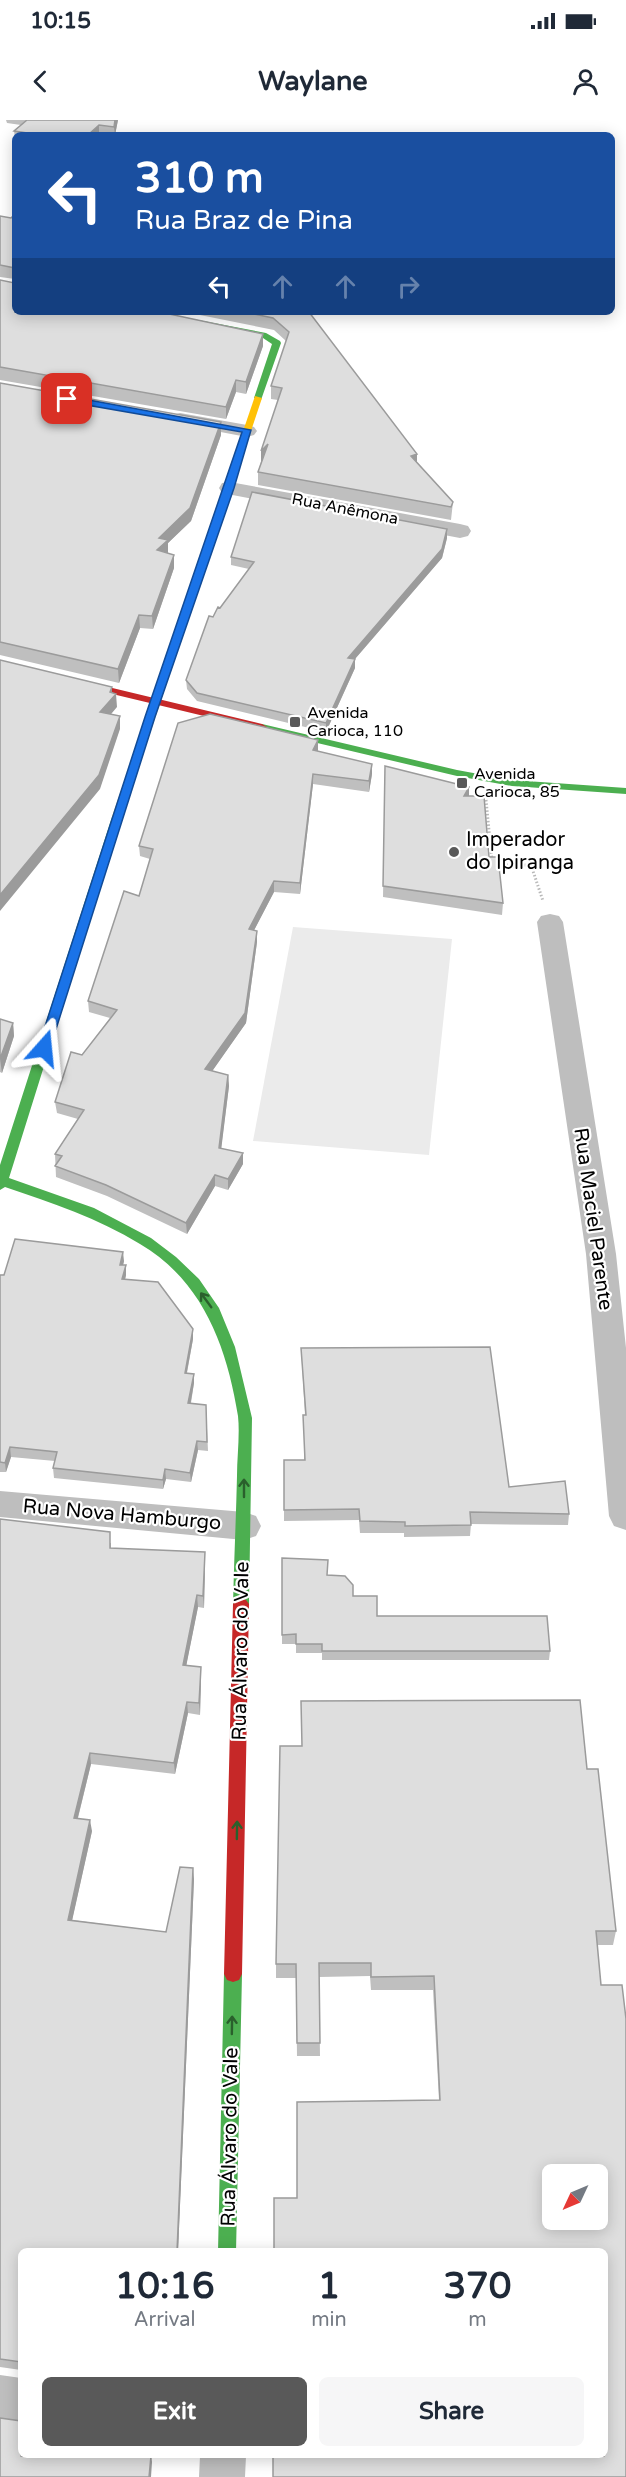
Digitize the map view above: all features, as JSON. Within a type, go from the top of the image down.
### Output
[{"type":"street","points":[[1,1182],[155,700],[230,488],[247,430],[277,344],[266,336],[158,315]]},
{"type":"street","points":[[164,416],[247,430]]},
{"type":"street","name":"Rua Anêmona","points":[[230,488],[460,531]]},
{"type":"street","points":[[0,664],[484,778],[512,783],[626,790]]},
{"type":"street","name":"Rua Maciel Parente","points":[[550,922],[613,1256],[626,1516]]},
{"type":"street","name":"Rua Álvaro do Vale","points":[[1,1182],[62,1199],[139,1238],[168,1257],[190,1278],[212,1308],[226,1341],[244,1418],[244,1526],[227,2248]]},
{"type":"street","name":"Rua Nova Hamburgo","points":[[0,1504],[244,1526]]},
{"type":"street","points":[[0,2398],[18,2401]]},
{"type":"street","points":[[222,2477],[223,2458]]},
{"type":"path","points":[[484,778],[493,866],[531,865],[550,922]]},
{"type":"shaded area","points":[[293,927],[452,939],[429,1155],[253,1141]]},
{"type":"building","points":[[27,120],[115,120],[114,127],[99,125],[91,132],[14,131]]},
{"type":"building","points":[[0,216],[11,218],[12,267],[0,265]]},
{"type":"building","points":[[0,280],[12,282],[12,315],[174,315],[263,334],[246,382],[236,380],[226,407],[0,367]]},
{"type":"building","points":[[259,315],[311,315],[417,454],[411,456],[453,502],[451,507],[258,472],[268,444],[261,451],[282,388],[271,386],[289,332],[273,318]]},
{"type":"building","points":[[0,383],[221,422],[190,508],[159,538],[168,540],[157,550],[174,555],[152,616],[139,615],[118,669],[0,642]]},
{"type":"building","points":[[252,492],[447,529],[442,549],[348,658],[355,659],[326,723],[197,693],[186,680],[209,616],[213,617],[218,607],[220,608],[254,562],[231,557]]},
{"type":"building","points":[[0,660],[112,687],[110,692],[116,694],[100,712],[120,716],[99,775],[0,895]]},
{"type":"building","points":[[210,714],[318,740],[313,750],[372,764],[369,781],[313,774],[300,883],[274,881],[249,929],[257,931],[245,1013],[205,1069],[228,1075],[219,1148],[243,1153],[228,1179],[215,1175],[186,1223],[106,1185],[55,1166],[62,1156],[55,1154],[84,1110],[55,1102],[71,1052],[82,1055],[117,1010],[88,1001],[124,891],[139,896],[153,849],[139,846],[178,723]]},
{"type":"building","points":[[385,766],[469,787],[464,796],[484,796],[489,857],[498,857],[503,903],[383,886]]},
{"type":"building","points":[[0,1019],[13,1023],[0,1059]]},
{"type":"building","points":[[15,1239],[123,1252],[120,1265],[126,1265],[122,1279],[158,1282],[193,1329],[185,1373],[194,1374],[188,1403],[206,1405],[207,1442],[197,1441],[190,1473],[165,1469],[163,1480],[53,1468],[57,1452],[10,1447],[5,1463],[0,1462],[0,1275],[4,1275]]},
{"type":"building","points":[[490,1347],[509,1487],[565,1481],[569,1514],[470,1512],[471,1525],[405,1526],[405,1522],[360,1521],[359,1509],[284,1510],[284,1460],[305,1460],[303,1415],[306,1415],[301,1348]]},
{"type":"building","points":[[0,1519],[110,1532],[110,1548],[205,1552],[203,1596],[197,1595],[183,1665],[201,1667],[199,1703],[187,1702],[174,1763],[90,1753],[74,1818],[90,1820],[68,1920],[166,1932],[180,1867],[193,1868],[177,2248],[18,2248],[18,2362],[0,2359]]},
{"type":"building","points":[[282,1558],[328,1560],[327,1575],[345,1576],[353,1585],[353,1596],[377,1596],[377,1616],[547,1616],[550,1651],[322,1651],[322,1644],[296,1644],[296,1634],[282,1635]]},
{"type":"building","points":[[580,1700],[587,1769],[598,1769],[616,1931],[596,1931],[601,1985],[622,1985],[626,2019],[626,2477],[273,2477],[273,2458],[608,2458],[608,2248],[274,2248],[274,2198],[297,2198],[297,2102],[440,2100],[434,1976],[371,1977],[371,1963],[319,1963],[320,2043],[297,2043],[296,1964],[276,1964],[280,1746],[302,1746],[301,1701]]},
{"type":"building","points":[[0,2418],[18,2421],[18,2458],[151,2458],[149,2477],[0,2477]]},
{"type":"traffic: fast","points":[[158,315],[266,336],[277,343],[258,398]]},
{"type":"traffic: fast","points":[[262,727],[457,773],[512,783],[626,791]]},
{"type":"traffic: fast","points":[[0,1185],[117,817]]},
{"type":"traffic: fast","points":[[0,1180],[89,1211],[146,1241],[194,1282],[212,1308],[228,1347],[245,1418],[241,1604]]},
{"type":"traffic: fast","points":[[227,2248],[233,1974]]},
{"type":"traffic: slow","points":[[117,817],[258,398]]},
{"type":"traffic: jam","points":[[0,664],[262,727]]},
{"type":"traffic: jam","points":[[233,1974],[241,1604]]},
{"type":"place","name":"Avenida Carioca, 110","points":[[295,722]]},
{"type":"place","name":"Avenida Carioca, 85","points":[[462,783]]},
{"type":"place","name":"Imperador do Ipiranga","points":[[454,852]]},
{"type":"route","points":[[44,1048],[150,717],[230,488],[247,430],[67,399]]}]
